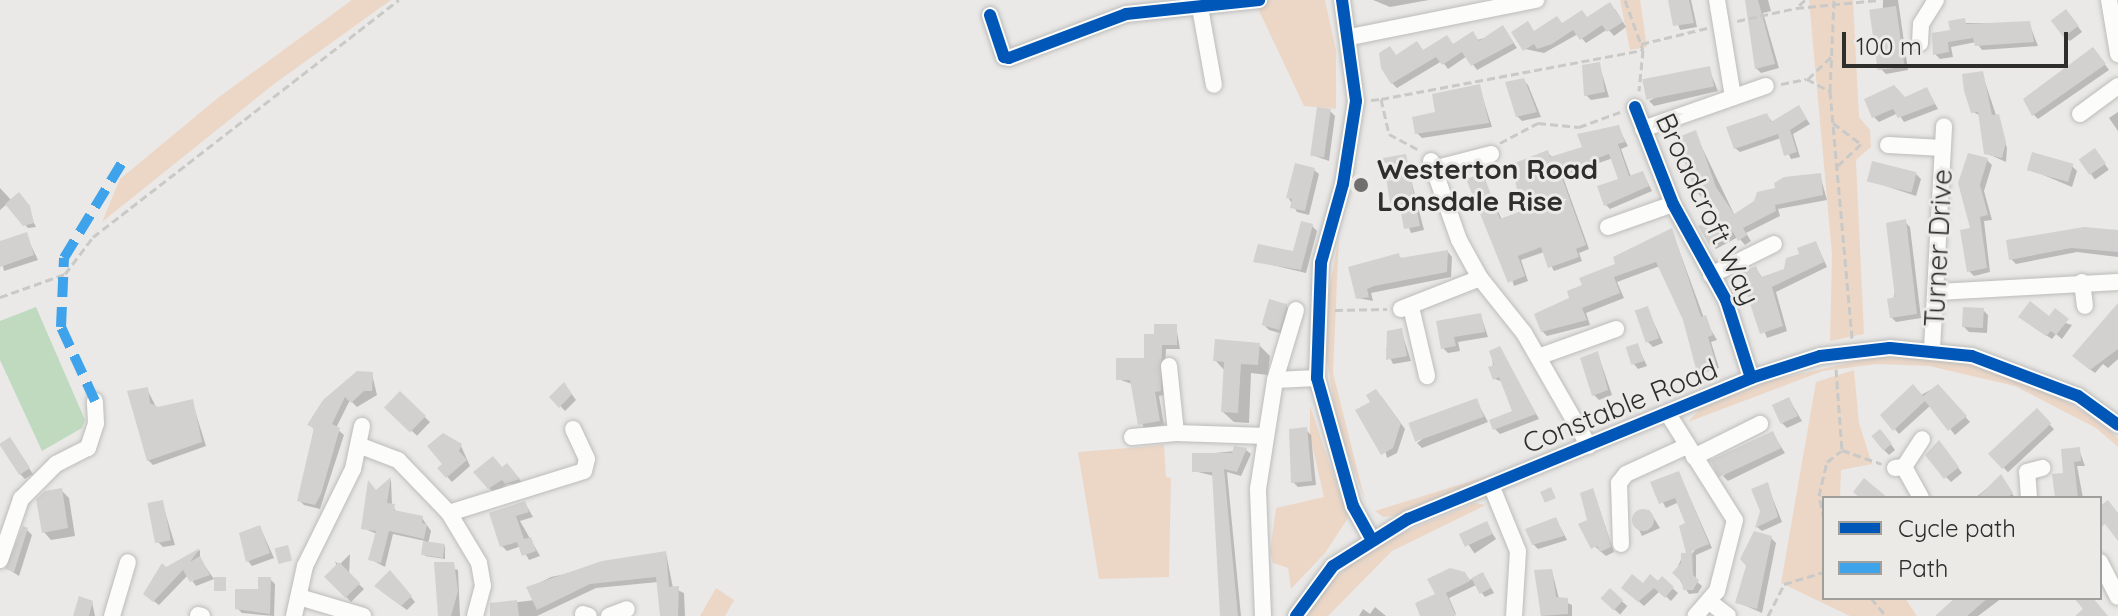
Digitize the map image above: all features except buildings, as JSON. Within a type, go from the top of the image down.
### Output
[{"type":"street","points":[[1342,0],[1350,37],[1356,101],[1315,311],[1317,378],[1353,506],[1371,538]]},
{"type":"street","points":[[1350,37],[1536,0]]},
{"type":"street","points":[[1717,0],[1733,97]]},
{"type":"street","points":[[2109,0],[2118,54]]},
{"type":"street","points":[[990,15],[1004,57],[1009,58],[1125,7],[1251,1]]},
{"type":"street","points":[[1199,2],[1214,85]]},
{"type":"street","points":[[1920,43],[1921,24],[1934,3]]},
{"type":"street","points":[[1643,129],[1766,86]]},
{"type":"street","points":[[2080,114],[2118,86]]},
{"type":"street","name":"Broadcroft Way","points":[[1635,107],[1673,204],[1736,324],[1751,378]]},
{"type":"street","name":"Turner Drive","points":[[1932,349],[1938,292],[1944,126]]},
{"type":"street","name":"Turner Drive","points":[[1888,145],[1943,148]]},
{"type":"street","points":[[1491,154],[1432,165],[1443,206],[1480,278],[1538,357],[1589,446]]},
{"type":"street","name":"Broadcroft Way","points":[[1608,227],[1673,204]]},
{"type":"street","name":"Broadcroft Way","points":[[1711,275],[1774,244]]},
{"type":"street","points":[[1427,376],[1406,308],[1480,278]]},
{"type":"street","points":[[2082,282],[2085,306]]},
{"type":"street","points":[[1938,292],[2118,282]]},
{"type":"street","points":[[1263,616],[1256,543],[1266,436],[1275,380],[1296,310]]},
{"type":"street","points":[[1538,357],[1616,329]]},
{"type":"street","name":"Constable Road","points":[[1296,616],[1333,566],[1371,538],[1751,378],[1844,352],[1932,349],[2029,373],[2078,396],[2116,420]]},
{"type":"street","points":[[1169,366],[1176,433]]},
{"type":"street","points":[[1275,380],[1317,378]]},
{"type":"street","points":[[0,560],[21,499],[56,464],[88,448],[96,423],[95,401]]},
{"type":"street","points":[[1668,414],[1690,452],[1730,505],[1735,520],[1711,603],[1695,616]]},
{"type":"street","points":[[1621,544],[1619,483],[1626,474],[1760,424]]},
{"type":"street","points":[[294,616],[309,556],[361,446],[362,426]]},
{"type":"street","points":[[449,513],[584,471],[587,459],[573,429]]},
{"type":"street","points":[[1132,437],[1176,433],[1266,436]]},
{"type":"street","points":[[1920,496],[1900,468],[1922,439]]},
{"type":"street","points":[[361,446],[398,460],[449,513],[479,563],[483,586],[475,616]]},
{"type":"street","points":[[2029,496],[2027,472],[2042,468]]},
{"type":"street","points":[[1491,485],[1518,551],[1514,616]]},
{"type":"street","points":[[112,616],[128,562]]},
{"type":"street","points":[[2102,566],[2118,597]]},
{"type":"street","points":[[299,597],[363,616]]},
{"type":"street","points":[[1711,603],[1728,616]]},
{"type":"street","points":[[609,616],[627,609]]},
{"type":"path","points":[[0,290],[1,297],[65,274],[93,237],[399,0]]},
{"type":"path","points":[[1491,154],[1492,147],[1538,123],[1579,127],[1635,107],[1643,50],[1625,0]]},
{"type":"path","points":[[1805,0],[1796,8],[1879,0]]},
{"type":"path","points":[[1834,2],[1830,91],[1837,166],[1844,352],[1842,450]]},
{"type":"path","points":[[1356,101],[1381,99],[1643,50]]},
{"type":"path","points":[[1766,86],[1807,79],[1831,57]]},
{"type":"path","points":[[1807,79],[1830,91]]},
{"type":"path","points":[[1381,99],[1389,134],[1432,165]]},
{"type":"path","points":[[1833,123],[1861,144],[1837,166]]},
{"type":"path","points":[[1315,311],[1406,308]]},
{"type":"path","points":[[1842,450],[1900,468]]},
{"type":"path","points":[[1822,510],[1819,496],[1827,462],[1842,450]]},
{"type":"path","points":[[1768,616],[1784,584],[1822,573]]},
{"type":"path","points":[[1873,600],[1886,616]]},
{"type":"shaded area","points":[[352,0],[391,0],[274,84],[102,222],[120,179],[219,97]]},
{"type":"shaded area","points":[[1254,0],[1325,0],[1336,51],[1336,109],[1304,106]]},
{"type":"shaded area","points":[[1620,0],[1640,0],[1647,47],[1630,50]]},
{"type":"shaded area","points":[[1809,0],[1853,0],[1859,117],[1870,130],[1871,147],[1856,160],[1864,334],[1830,341],[1832,254]]},
{"type":"shaded area","points":[[1339,236],[1333,373],[1365,501],[1337,423],[1325,348],[1326,307]]},
{"type":"shaded area","points":[[36,307],[85,420],[82,428],[42,451],[0,360],[0,321]]},
{"type":"shaded area","points":[[1876,357],[1932,358],[1984,367],[2035,384],[2089,415],[2118,438],[2118,447],[2096,428],[2015,386],[1929,366],[1877,364],[1823,371],[1688,422],[1700,409],[1768,381]]},
{"type":"shaded area","points":[[1854,370],[1859,423],[1872,464],[1841,470],[1840,496],[1822,496],[1822,600],[1906,600],[1917,616],[1850,616],[1781,583],[1816,382]]},
{"type":"shaded area","points":[[1310,406],[1348,518],[1325,553],[1291,589],[1288,568],[1273,563],[1270,552],[1276,508],[1324,497],[1310,436]]},
{"type":"shaded area","points":[[1164,445],[1166,477],[1171,478],[1169,577],[1099,579],[1078,452]]},
{"type":"shaded area","points":[[1497,473],[1399,515],[1383,517],[1375,511]]},
{"type":"shaded area","points":[[1475,503],[1486,505],[1392,551],[1328,616],[1307,616],[1329,584],[1354,561],[1402,533]]},
{"type":"shaded area","points":[[716,588],[734,600],[725,616],[700,616]]},
{"type":"marked path","points":[[95,401],[61,327],[64,258],[123,161]]},
{"type":"cycle path","points":[[990,15],[1004,57],[1009,58],[1126,14],[1259,0]]},
{"type":"cycle path","points":[[1342,0],[1356,101],[1343,184],[1321,263],[1317,378],[1353,506],[1371,538]]},
{"type":"cycle path","points":[[1635,107],[1673,204],[1726,300],[1751,378]]},
{"type":"cycle path","points":[[1296,616],[1333,566],[1408,519],[1751,378],[1820,356],[1890,348],[1972,356],[2078,396],[2118,425]]},
{"type":"place","name":"Westerton Road Lonsdale Rise","points":[[1361,185]]}]
